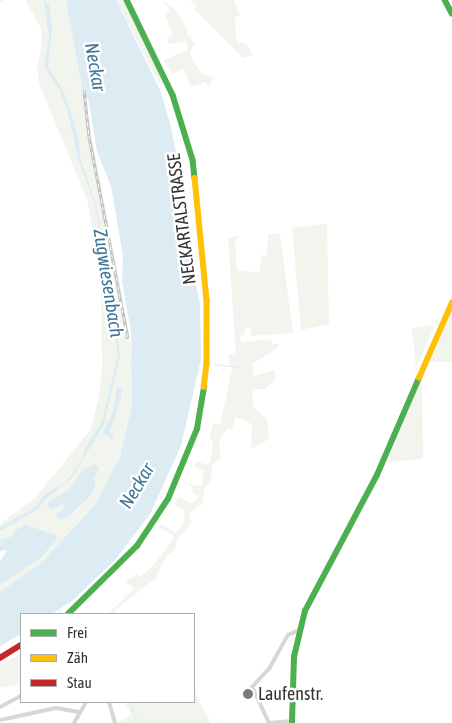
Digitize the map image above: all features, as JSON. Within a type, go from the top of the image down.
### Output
[{"type":"main road","name":"NECKARTALSTRASSE","points":[[69,613],[117,569],[153,524],[181,472],[196,429],[205,387],[207,300],[193,160],[173,96],[127,0]]},
{"type":"main road","points":[[445,0],[452,13]]},
{"type":"main road","points":[[292,722],[294,657],[299,630],[315,590],[378,475],[452,303]]},
{"type":"main road","points":[[0,658],[20,646]]},
{"type":"street","points":[[292,722],[269,723],[252,687],[269,669],[288,635],[299,630]]},
{"type":"street","points":[[0,707],[20,697]]},
{"type":"street","points":[[74,723],[85,703]]},
{"type":"street","points":[[109,703],[115,723]]},
{"type":"street","points":[[0,720],[56,708],[79,712]]},
{"type":"street","points":[[12,718],[12,723]]},
{"type":"shaded area","points":[[25,0],[66,0],[129,333],[134,385],[130,420],[120,457],[95,505],[42,562],[0,592],[0,585],[36,559],[36,529],[25,525],[13,536],[0,540],[0,524],[36,497],[90,430],[99,397],[102,366],[101,277],[91,220],[87,200],[39,83],[37,68],[42,44],[41,28]],"holes":[[[99,467],[94,479],[96,486],[88,499],[74,513],[56,514],[64,507],[63,504],[49,501],[69,490],[83,469]]]},
{"type":"shaded area","points":[[116,0],[124,0],[164,83],[159,84]]},
{"type":"shaded area","points":[[163,0],[175,9],[188,31],[186,32],[195,44],[190,52],[192,60],[202,74],[213,78],[208,88],[206,82],[191,87],[184,69],[173,73],[167,66],[164,60],[187,50],[187,41],[169,44],[167,39],[173,35],[165,14],[170,11]]},
{"type":"shaded area","points":[[190,0],[234,0],[240,16],[235,17],[236,37],[239,43],[246,43],[253,55],[243,58],[194,9],[197,6]]},
{"type":"shaded area","points":[[327,224],[329,324],[301,330],[292,228]]},
{"type":"shaded area","points":[[268,234],[280,234],[293,333],[251,336],[251,328],[245,328],[244,335],[240,335],[241,342],[271,339],[272,344],[279,344],[277,349],[252,364],[254,376],[275,370],[275,381],[265,389],[252,389],[253,407],[267,419],[269,439],[251,449],[252,424],[235,417],[232,430],[227,429],[219,441],[221,458],[212,465],[211,481],[204,489],[203,503],[189,514],[192,523],[178,538],[175,550],[166,556],[156,578],[114,611],[117,613],[109,613],[134,589],[126,582],[130,577],[132,579],[136,574],[140,577],[153,566],[175,537],[160,527],[161,524],[176,533],[184,522],[185,510],[174,505],[178,497],[192,503],[199,497],[192,492],[193,487],[184,483],[201,486],[204,471],[194,467],[196,461],[208,465],[211,458],[213,440],[209,439],[213,423],[220,425],[232,369],[228,355],[236,355],[228,238],[239,236],[235,242],[237,271],[260,272],[261,255],[267,256]]},
{"type":"shaded area","points":[[452,310],[452,362],[430,362]]},
{"type":"shaded area","points":[[435,325],[416,368],[412,328]]},
{"type":"shaded area","points":[[422,382],[423,459],[387,462],[420,383]]},
{"type":"shaded area","points":[[20,654],[20,684],[0,688],[0,664]]},
{"type":"shaded area","points":[[195,694],[211,723],[118,723],[131,714],[126,703],[195,703]]},
{"type":"water","name":"Zugwiesenbach","points":[[44,0],[49,4],[52,27],[48,66],[62,89],[71,112],[79,141],[80,158],[97,207],[120,355],[104,425],[71,479],[46,498],[38,509],[0,531],[0,527],[36,507],[45,494],[66,482],[81,461],[85,448],[102,421],[118,355],[96,208],[78,158],[68,113],[60,90],[44,66],[49,38]]},
{"type":"water","name":"Neckar","points":[[66,0],[116,0],[161,92],[171,127],[188,216],[192,267],[200,304],[201,359],[181,446],[150,514],[115,560],[73,600],[54,613],[20,613],[20,635],[0,646],[0,592],[42,562],[95,505],[120,457],[132,406],[131,332],[122,281],[123,256],[111,186],[97,151],[88,98],[84,98]]},
{"type":"water","points":[[117,388],[122,390],[110,432],[114,436],[113,440],[102,433],[112,416]]},
{"type":"water","points":[[95,464],[99,468],[94,479],[96,486],[88,499],[67,518],[58,519],[56,514],[64,508],[63,504],[52,509],[48,506],[49,501],[69,490],[83,469]]},
{"type":"water","points":[[25,525],[56,535],[56,541],[40,558],[0,585],[0,562],[7,550],[0,551],[0,540],[13,536],[14,531]]},
{"type":"waterway","points":[[214,364],[238,367]]},
{"type":"waterway","points":[[129,703],[138,723]]},
{"type":"railway","points":[[84,90],[89,136],[128,338]]},
{"type":"traffic: fast","points":[[127,0],[173,95],[193,160],[195,178]]},
{"type":"traffic: fast","points":[[445,0],[452,13]]},
{"type":"traffic: fast","points":[[292,723],[294,657],[305,611],[377,475],[419,378]]},
{"type":"traffic: fast","points":[[69,613],[137,546],[168,499],[197,429],[204,387]]},
{"type":"traffic: slow","points":[[195,178],[207,300],[207,364],[204,387]]},
{"type":"traffic: slow","points":[[419,378],[452,303]]},
{"type":"traffic: jam","points":[[0,658],[20,646]]},
{"type":"place","name":"Laufenstr.","points":[[248,694]]}]
